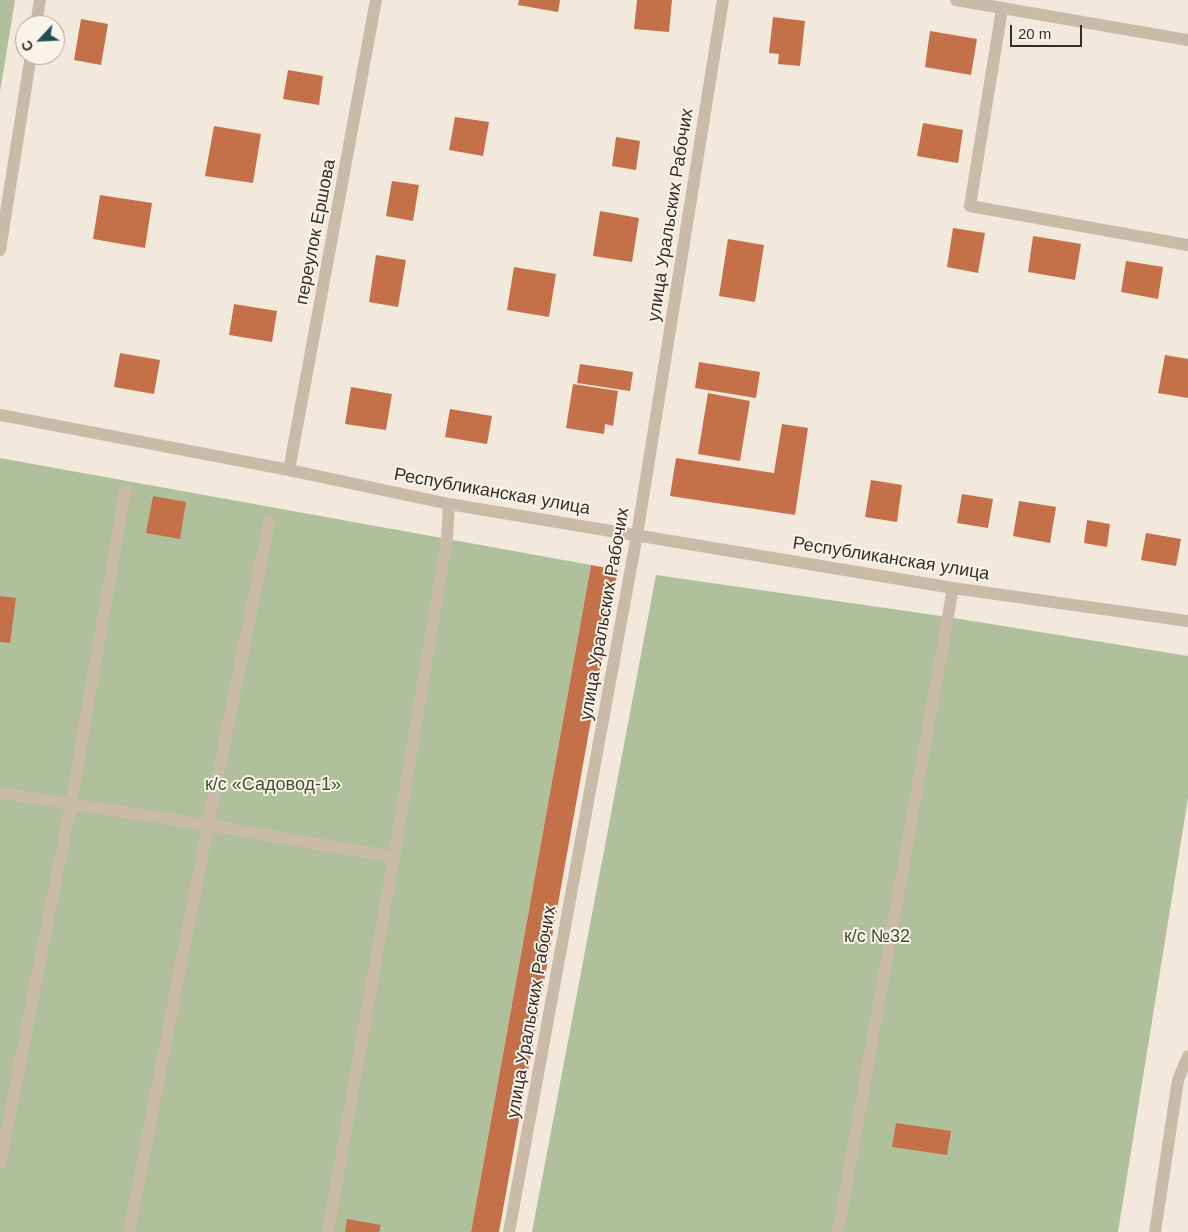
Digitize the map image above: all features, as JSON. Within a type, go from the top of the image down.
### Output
[{"type":"street","points":[[38,15],[40,0]]},
{"type":"street","name":"переулок Ершова","points":[[289,470],[376,0]]},
{"type":"street","name":"улица Уральских Рабочих","points":[[509,1232],[637,535],[722,0]]},
{"type":"street","points":[[956,0],[1188,40]]},
{"type":"street","points":[[1002,9],[970,206],[1188,245]]},
{"type":"street","points":[[0,250],[29,65]]},
{"type":"street","name":"Республиканская улица","points":[[0,415],[289,470],[449,504],[953,588],[1188,621]]},
{"type":"street","points":[[0,1164],[71,804],[125,491]]},
{"type":"street","points":[[328,1232],[394,857],[445,548],[449,504]]},
{"type":"street","points":[[129,1232],[269,522]]},
{"type":"street","points":[[838,1232],[953,588]]},
{"type":"street","points":[[0,793],[208,825],[394,857]]},
{"type":"street","points":[[1155,1232],[1178,1080],[1188,1056]]},
{"type":"green space","points":[[0,0],[15,0],[0,92]]},
{"type":"green space","name":"к/с «Садовод-1»","points":[[0,458],[591,565],[471,1232],[0,1232]]},
{"type":"green space","name":"к/с №32","points":[[656,575],[948,617],[1188,656],[1188,798],[1118,1232],[532,1232]]},
{"type":"building","points":[[519,0],[560,0],[558,12],[518,5]]},
{"type":"building","points":[[637,0],[672,0],[669,32],[634,29]]},
{"type":"building","points":[[773,17],[805,21],[800,66],[778,64],[779,54],[769,53]]},
{"type":"building","points":[[81,19],[108,24],[101,65],[74,60]]},
{"type":"building","points":[[930,31],[977,39],[971,75],[925,67]]},
{"type":"building","points":[[288,70],[323,76],[319,105],[283,99]]},
{"type":"building","points":[[455,117],[489,122],[483,156],[449,150]]},
{"type":"building","points":[[923,123],[963,130],[958,163],[917,156]]},
{"type":"building","points":[[214,126],[261,134],[253,183],[205,176]]},
{"type":"building","points":[[616,137],[640,141],[636,170],[612,166]]},
{"type":"building","points":[[392,181],[419,185],[413,221],[386,216]]},
{"type":"building","points":[[100,195],[152,203],[145,248],[93,239]]},
{"type":"building","points":[[600,211],[639,218],[632,262],[593,256]]},
{"type":"building","points":[[953,228],[985,233],[978,273],[947,267]]},
{"type":"building","points":[[1033,236],[1081,244],[1075,280],[1028,272]]},
{"type":"building","points":[[728,239],[764,245],[755,302],[719,296]]},
{"type":"building","points":[[376,255],[406,260],[398,307],[369,302]]},
{"type":"building","points":[[1126,261],[1163,267],[1158,299],[1121,292]]},
{"type":"building","points":[[514,267],[556,274],[549,317],[507,310]]},
{"type":"building","points":[[234,304],[277,311],[272,342],[229,335]]},
{"type":"building","points":[[120,353],[160,360],[154,394],[114,387]]},
{"type":"building","points":[[1165,355],[1188,359],[1188,398],[1158,393]]},
{"type":"building","points":[[699,362],[760,372],[756,398],[695,388]]},
{"type":"building","points":[[580,364],[633,372],[630,391],[577,383]]},
{"type":"building","points":[[573,384],[618,391],[613,426],[605,424],[604,434],[566,428]]},
{"type":"building","points":[[351,387],[392,394],[386,430],[345,424]]},
{"type":"building","points":[[708,393],[750,401],[740,461],[698,454]]},
{"type":"building","points":[[450,409],[492,416],[487,444],[445,437]]},
{"type":"building","points":[[782,424],[808,428],[795,515],[670,496],[676,458],[774,473]]},
{"type":"building","points":[[871,480],[902,485],[897,522],[865,517]]},
{"type":"building","points":[[962,494],[993,499],[988,528],[957,523]]},
{"type":"building","points":[[153,496],[186,502],[180,539],[146,533]]},
{"type":"building","points":[[1019,501],[1056,507],[1050,543],[1013,536]]},
{"type":"building","points":[[1087,520],[1110,524],[1107,547],[1084,543]]},
{"type":"building","points":[[1146,533],[1181,539],[1176,566],[1141,560]]},
{"type":"building","points":[[591,565],[618,570],[499,1232],[471,1232]]},
{"type":"building","points":[[0,596],[16,598],[10,643],[0,642]]},
{"type":"building","points":[[896,1123],[951,1131],[947,1155],[892,1147]]},
{"type":"building","points":[[347,1219],[381,1225],[379,1232],[345,1232]]}]
